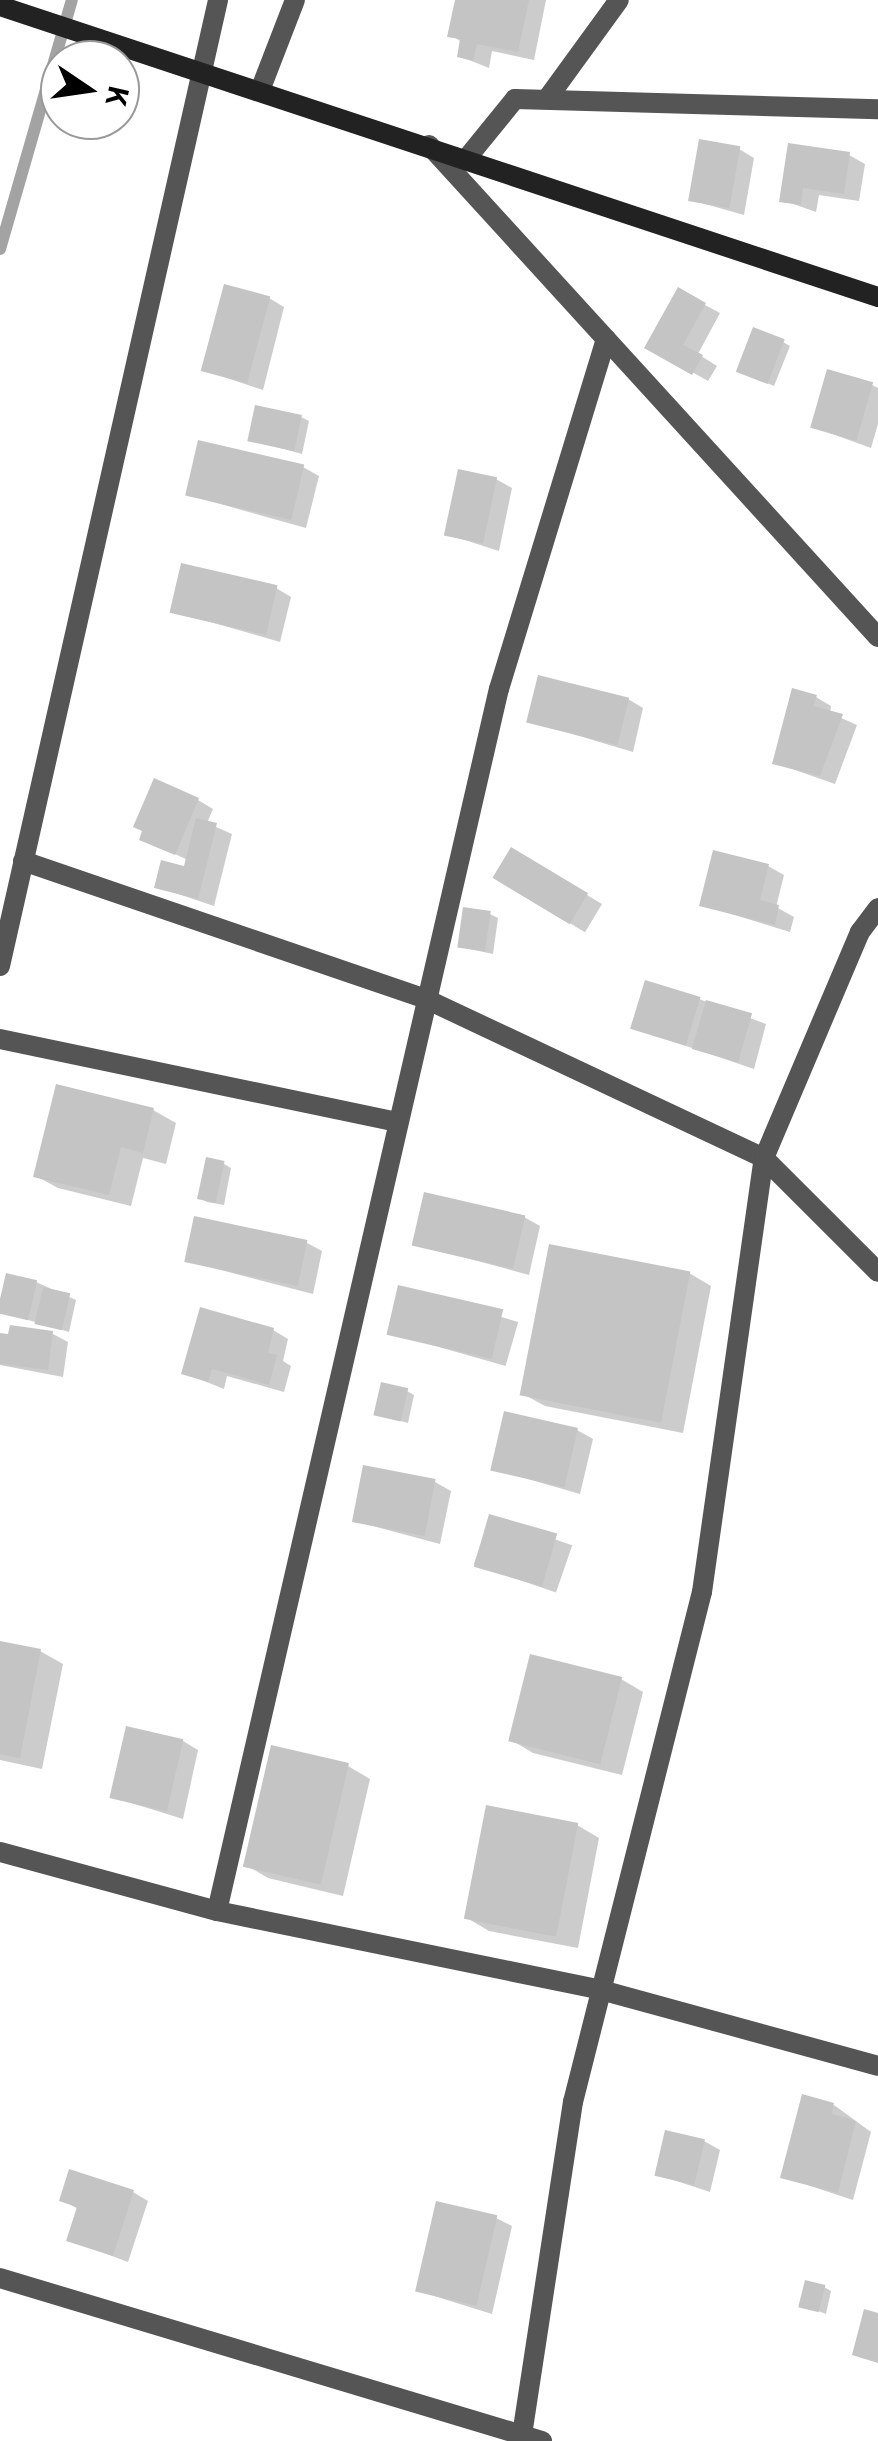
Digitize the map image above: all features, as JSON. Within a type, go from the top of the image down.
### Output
[{"type":"street","points":[[0,966],[218,0]]},
{"type":"street","points":[[262,88],[294,0]]},
{"type":"street","points":[[547,99],[619,0]]},
{"type":"street","points":[[6,7],[175,59],[878,297]]},
{"type":"street","points":[[467,158],[516,98],[878,109]]},
{"type":"street","points":[[429,145],[878,637]]},
{"type":"street","points":[[217,1910],[499,689],[606,339]]},
{"type":"street","points":[[22,861],[428,1000],[764,1158],[878,1272]]},
{"type":"street","points":[[0,2278],[532,2438],[573,2102],[702,1592],[764,1158],[860,932],[878,908]]},
{"type":"street","points":[[0,1038],[397,1122]]},
{"type":"street","points":[[0,1852],[217,1910],[600,1990],[878,2066]]},
{"type":"building","points":[[455,0],[529,0],[518,52],[477,44],[473,61],[457,57],[460,39],[447,37]]},
{"type":"building","points":[[699,139],[740,146],[729,208],[688,201]]},
{"type":"building","points":[[788,143],[850,152],[844,194],[803,188],[801,205],[779,202]]},
{"type":"building","points":[[224,284],[270,296],[247,383],[201,371]]},
{"type":"building","points":[[678,287],[706,303],[683,345],[703,355],[692,375],[644,348]]},
{"type":"building","points":[[753,327],[785,339],[768,384],[736,372]]},
{"type":"building","points":[[827,369],[873,382],[856,441],[810,428]]},
{"type":"building","points":[[255,405],[302,415],[294,451],[247,441]]},
{"type":"building","points":[[198,440],[304,465],[291,520],[185,496]]},
{"type":"building","points":[[458,469],[497,477],[483,544],[444,536]]},
{"type":"building","points":[[181,563],[277,585],[266,635],[170,613]]},
{"type":"building","points":[[538,675],[629,698],[617,745],[526,723]]},
{"type":"building","points":[[792,688],[817,695],[813,706],[843,714],[820,776],[772,764]]},
{"type":"building","points":[[154,778],[199,798],[175,855],[139,840],[142,831],[133,827]]},
{"type":"building","points":[[196,818],[217,823],[198,899],[154,888],[161,860],[184,866]]},
{"type":"building","points":[[511,847],[588,893],[570,924],[492,878]]},
{"type":"building","points":[[713,850],[769,864],[760,900],[779,905],[775,925],[699,906]]},
{"type":"building","points":[[463,907],[491,911],[485,951],[457,948]]},
{"type":"building","points":[[645,980],[700,997],[686,1046],[630,1029]]},
{"type":"building","points":[[706,1000],[752,1013],[738,1062],[692,1049]]},
{"type":"building","points":[[56,1084],[154,1108],[143,1153],[121,1147],[109,1195],[33,1177]]},
{"type":"building","points":[[206,1157],[225,1161],[216,1203],[197,1199]]},
{"type":"building","points":[[424,1192],[525,1215],[513,1269],[412,1246]]},
{"type":"building","points":[[194,1216],[307,1240],[298,1286],[184,1262]]},
{"type":"building","points":[[549,1244],[690,1271],[661,1423],[520,1395]]},
{"type":"building","points":[[6,1273],[37,1280],[28,1320],[0,1314]]},
{"type":"building","points":[[398,1285],[503,1309],[492,1359],[387,1335]]},
{"type":"building","points":[[43,1287],[70,1293],[62,1330],[34,1324]]},
{"type":"building","points":[[200,1307],[274,1328],[268,1353],[277,1355],[269,1385],[212,1369],[208,1382],[181,1374]]},
{"type":"building","points":[[10,1325],[53,1331],[48,1370],[0,1364],[0,1333],[8,1334]]},
{"type":"building","points":[[381,1382],[408,1388],[401,1421],[373,1415]]},
{"type":"building","points":[[504,1411],[578,1428],[564,1488],[490,1470]]},
{"type":"building","points":[[363,1465],[436,1479],[425,1536],[352,1522]]},
{"type":"building","points":[[489,1514],[557,1534],[542,1586],[474,1567]]},
{"type":"building","points":[[0,1641],[41,1649],[20,1758],[0,1754]]},
{"type":"building","points":[[530,1654],[622,1677],[600,1764],[508,1741]]},
{"type":"building","points":[[126,1726],[183,1739],[167,1811],[109,1798]]},
{"type":"building","points":[[271,1745],[349,1763],[321,1885],[243,1867]]},
{"type":"building","points":[[486,1805],[578,1823],[556,1937],[464,1919]]},
{"type":"building","points":[[802,2094],[834,2103],[832,2114],[856,2121],[838,2193],[780,2178]]},
{"type":"building","points":[[665,2130],[705,2139],[694,2185],[654,2176]]},
{"type":"building","points":[[69,2169],[134,2190],[113,2256],[66,2241],[77,2207],[59,2201]]},
{"type":"building","points":[[436,2201],[497,2215],[476,2306],[415,2292]]},
{"type":"building","points":[[805,2280],[825,2285],[819,2312],[798,2307]]},
{"type":"building","points":[[864,2309],[878,2313],[878,2363],[852,2355]]},
{"type":"waterway","points":[[0,249],[72,0]]}]
